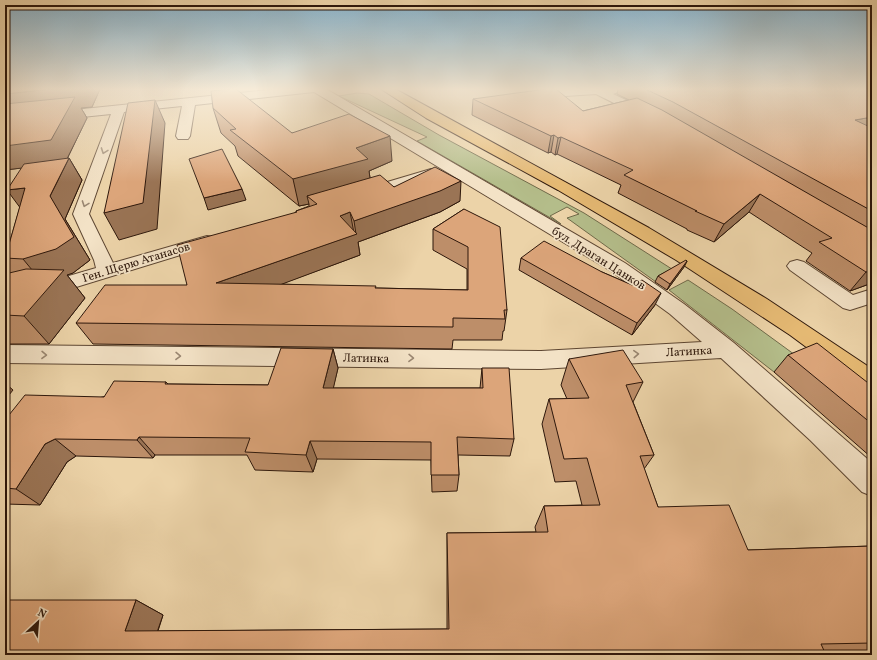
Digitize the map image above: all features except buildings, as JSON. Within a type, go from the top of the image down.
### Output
[{"type":"main road","points":[[440,120],[564,187],[710,273],[830,351],[872,382]]},
{"type":"street","points":[[5,121],[16,120]]},
{"type":"street","points":[[106,271],[103,260],[81,214],[115,120]]},
{"type":"street","points":[[183,136],[186,120]]},
{"type":"street","name":"бул. Драган Цанков","points":[[369,120],[620,269],[677,309],[726,349],[819,432],[872,482]]},
{"type":"street","points":[[382,120],[417,138]]},
{"type":"street","points":[[657,120],[662,122]]},
{"type":"street","points":[[350,198],[450,168]]},
{"type":"street","points":[[547,208],[620,269]]},
{"type":"street","name":"Ген. Щерю Атанасов","points":[[8,302],[221,237]]},
{"type":"street","points":[[797,266],[850,303],[872,296]]},
{"type":"street","name":"Латинка","points":[[5,354],[541,360],[726,349]]},
{"type":"green space","points":[[390,120],[413,120],[584,213],[675,271],[656,282],[567,218],[579,214],[567,207],[550,216],[561,224],[417,141],[427,137]]},
{"type":"green space","points":[[688,280],[732,309],[802,360],[774,372],[669,290]]}]
